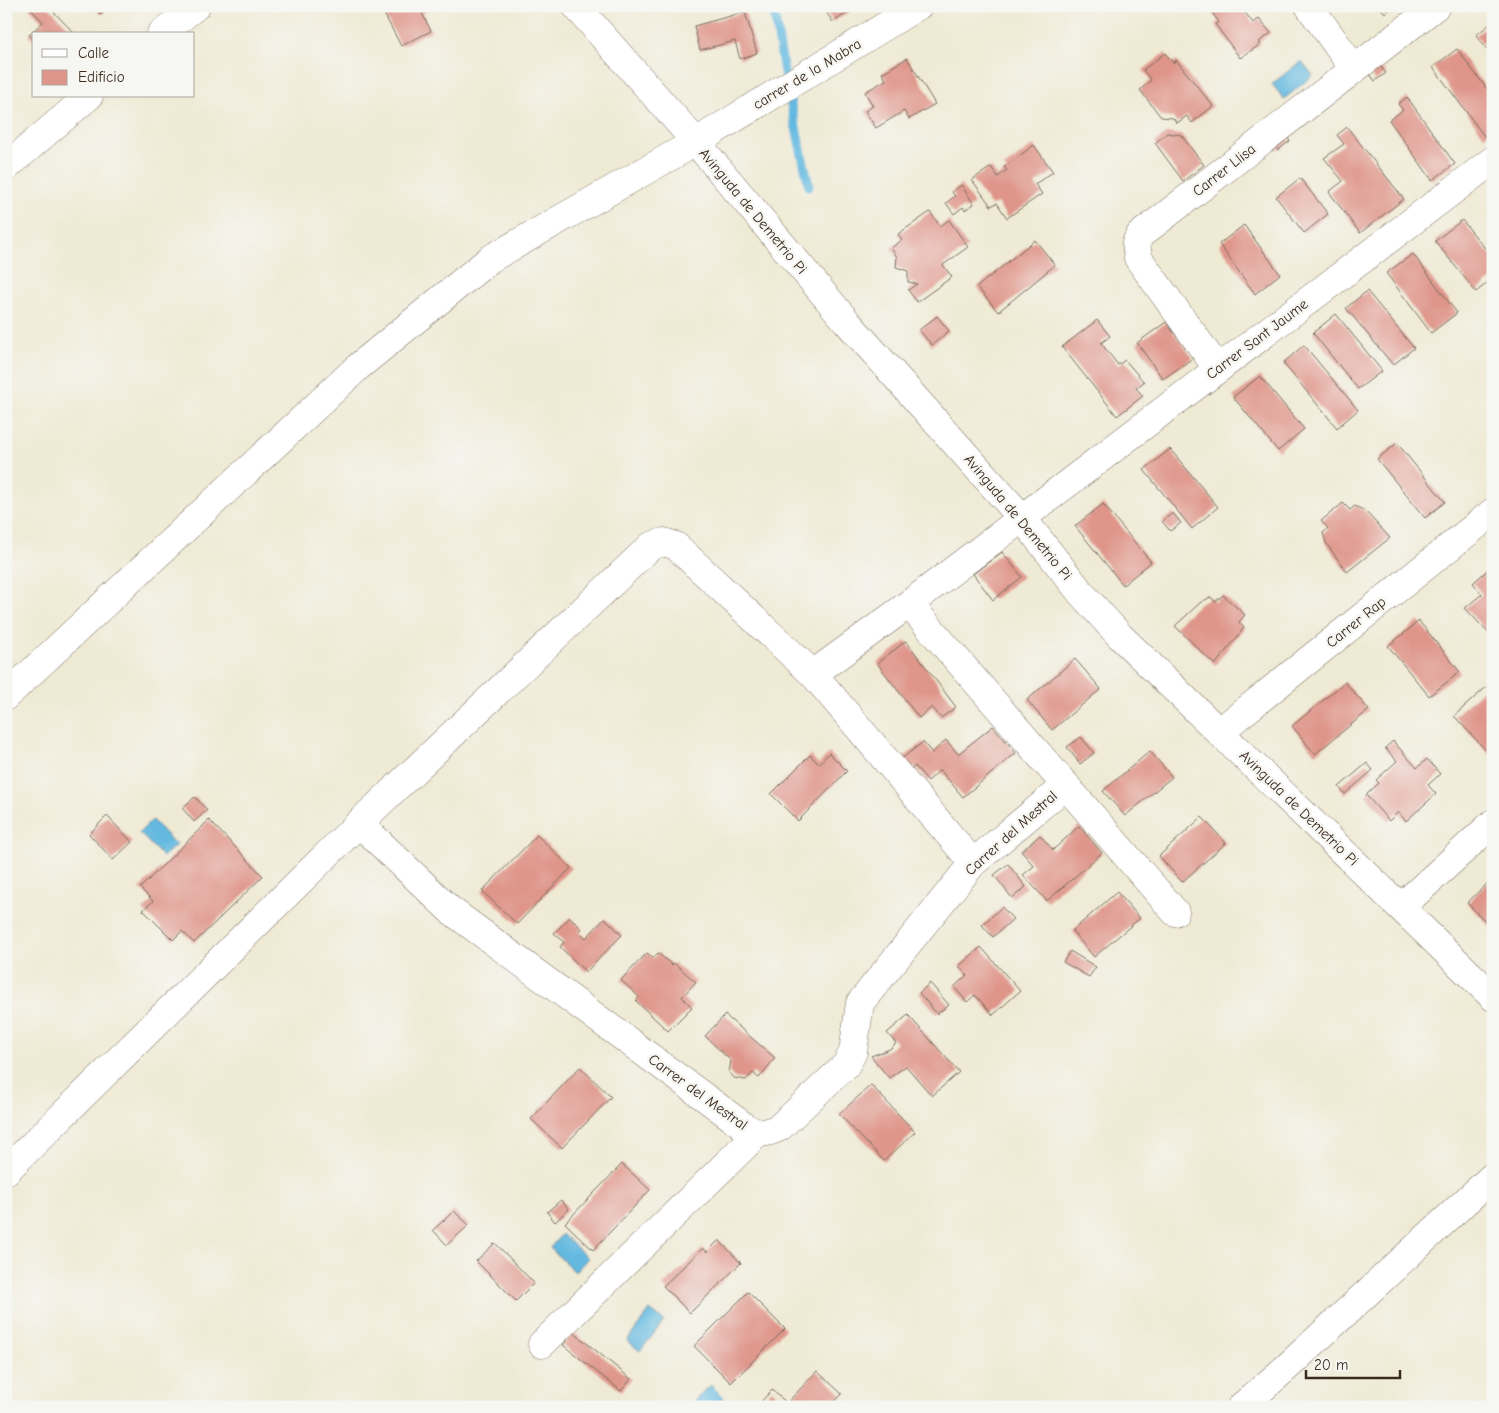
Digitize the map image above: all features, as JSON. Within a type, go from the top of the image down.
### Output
[{"type":"street","points":[[163,32],[196,6]]},
{"type":"street","name":"Avinguda de Demetrio Pi","points":[[576,6],[696,142],[848,323],[1022,518],[1081,592],[1120,636],[1402,906],[1493,997]]},
{"type":"street","name":"carrer de la Mabra","points":[[6,696],[358,367],[490,259],[696,142],[918,6]]},
{"type":"street","points":[[1309,6],[1354,69]]},
{"type":"street","name":"Carrer Llisa","points":[[1218,369],[1138,258],[1136,243],[1140,235],[1436,6]]},
{"type":"street","points":[[6,167],[87,98]]},
{"type":"street","name":"Carrer Sant Jaume","points":[[813,674],[909,604],[1493,160]]},
{"type":"street","name":"Carrer Rap","points":[[1219,732],[1493,512]]},
{"type":"street","points":[[6,1171],[359,823],[651,546],[664,542],[676,546],[813,674],[974,863]]},
{"type":"street","points":[[909,604],[1175,912]]},
{"type":"street","name":"Carrer del Mestral","points":[[359,823],[449,909],[757,1134],[768,1133],[780,1127],[846,1064],[853,1052],[860,1003],[974,863],[1066,785]]},
{"type":"street","points":[[1402,906],[1493,823]]},
{"type":"street","points":[[542,1344],[757,1134]]},
{"type":"street","points":[[1241,1407],[1286,1368],[1493,1176]]},
{"type":"water","points":[[1301,61],[1313,75],[1284,99],[1272,84]]},
{"type":"water","points":[[152,820],[176,845],[163,857],[139,833]]},
{"type":"water","points":[[562,1234],[588,1258],[575,1272],[550,1248]]},
{"type":"water","points":[[650,1310],[664,1321],[640,1351],[627,1341]]},
{"type":"water","points":[[711,1385],[724,1398],[714,1407],[688,1407]]},
{"type":"building","points":[[28,6],[48,6],[73,32],[32,32],[43,22]]},
{"type":"building","points":[[93,6],[110,6],[101,15]]},
{"type":"building","points":[[380,6],[435,6],[422,13],[431,31],[401,46]]},
{"type":"building","points":[[822,6],[859,6],[833,22]]},
{"type":"building","points":[[1215,6],[1240,6],[1253,23],[1259,19],[1271,33],[1259,42],[1261,44],[1240,58],[1215,24],[1219,22],[1210,10]]},
{"type":"building","points":[[1379,6],[1394,6],[1385,13]]},
{"type":"building","points":[[745,12],[757,53],[740,59],[735,41],[700,50],[694,26]]},
{"type":"building","points":[[1493,22],[1493,57],[1476,35]]},
{"type":"building","points":[[1457,49],[1493,97],[1493,129],[1484,136],[1433,67]]},
{"type":"building","points":[[1165,53],[1173,63],[1176,60],[1213,106],[1192,123],[1187,116],[1177,123],[1173,118],[1161,117],[1140,90],[1151,80],[1143,70]]},
{"type":"building","points":[[907,58],[935,104],[909,119],[904,111],[876,128],[865,111],[873,106],[865,92],[886,80],[882,73]]},
{"type":"building","points":[[1379,65],[1386,73],[1375,81],[1369,73]]},
{"type":"building","points":[[1407,97],[1455,164],[1432,180],[1389,120],[1403,110],[1398,104]]},
{"type":"building","points":[[1347,127],[1404,199],[1360,233],[1329,192],[1343,181],[1324,158],[1344,144],[1337,135]]},
{"type":"building","points":[[1167,133],[1181,135],[1204,165],[1183,181],[1155,143]]},
{"type":"building","points":[[1284,133],[1290,141],[1278,150],[1272,141]]},
{"type":"building","points":[[1034,145],[1053,172],[1035,184],[1042,194],[1007,218],[997,203],[991,206],[972,180],[991,167],[998,177],[1007,170],[1004,167]]},
{"type":"building","points":[[1300,178],[1328,214],[1304,233],[1276,197]]},
{"type":"building","points":[[961,185],[974,204],[965,210],[963,207],[954,214],[946,203],[955,196],[952,192]]},
{"type":"building","points":[[930,212],[940,226],[949,220],[968,247],[943,265],[952,277],[917,302],[908,290],[917,284],[908,282],[908,271],[896,267],[897,257],[891,248],[902,240],[898,234]]},
{"type":"building","points":[[1462,220],[1493,258],[1493,278],[1476,292],[1435,241]]},
{"type":"building","points":[[1244,225],[1280,274],[1255,294],[1219,244]]},
{"type":"building","points":[[1035,240],[1055,265],[998,312],[977,287]]},
{"type":"building","points":[[1413,254],[1457,313],[1431,333],[1386,273]]},
{"type":"building","points":[[1367,291],[1414,348],[1393,365],[1346,308]]},
{"type":"building","points":[[1336,314],[1382,371],[1358,389],[1313,333]]},
{"type":"building","points":[[937,316],[949,331],[932,345],[919,330]]},
{"type":"building","points":[[1097,320],[1110,336],[1101,343],[1118,365],[1125,360],[1144,382],[1136,388],[1143,396],[1117,416],[1062,347]]},
{"type":"building","points":[[1166,322],[1193,358],[1163,379],[1137,343]]},
{"type":"building","points":[[1304,345],[1358,410],[1337,428],[1283,363]]},
{"type":"building","points":[[1260,376],[1304,429],[1278,451],[1233,397]]},
{"type":"building","points":[[1397,443],[1445,502],[1425,518],[1377,459]]},
{"type":"building","points":[[1170,449],[1218,507],[1192,529],[1144,470]]},
{"type":"building","points":[[1343,503],[1350,510],[1355,506],[1365,511],[1390,538],[1347,572],[1326,543],[1323,533],[1328,528],[1321,521]]},
{"type":"building","points":[[1103,504],[1151,562],[1123,585],[1075,526]]},
{"type":"building","points":[[1173,513],[1181,523],[1170,531],[1162,521]]},
{"type":"building","points":[[1002,552],[1022,577],[993,600],[973,574]]},
{"type":"building","points":[[1493,565],[1493,638],[1465,608],[1482,594],[1473,583]]},
{"type":"building","points":[[1223,595],[1245,615],[1239,622],[1244,628],[1215,665],[1175,626],[1201,602],[1211,597],[1215,602]]},
{"type":"building","points":[[1419,621],[1460,672],[1429,696],[1388,646]]},
{"type":"building","points":[[906,641],[956,707],[941,718],[932,707],[919,718],[877,663]]},
{"type":"building","points":[[1075,659],[1101,689],[1052,730],[1027,700]]},
{"type":"building","points":[[1493,681],[1493,758],[1454,716]]},
{"type":"building","points":[[1345,682],[1369,710],[1315,754],[1292,726]]},
{"type":"building","points":[[993,726],[1016,753],[963,797],[940,770],[928,781],[915,766],[909,771],[900,760],[923,742],[932,753],[946,740],[958,754]]},
{"type":"building","points":[[1081,737],[1094,753],[1080,764],[1067,747]]},
{"type":"building","points":[[1393,741],[1417,768],[1427,759],[1440,774],[1428,785],[1436,794],[1406,821],[1398,812],[1389,821],[1366,795],[1379,783],[1376,780],[1397,761],[1385,748]]},
{"type":"building","points":[[1150,751],[1172,777],[1125,816],[1103,791]]},
{"type":"building","points":[[829,753],[847,771],[798,821],[771,794],[810,755],[819,764]]},
{"type":"building","points":[[1367,763],[1373,770],[1345,794],[1339,787]]},
{"type":"building","points":[[195,797],[207,810],[194,822],[182,808]]},
{"type":"building","points":[[107,816],[132,842],[113,860],[89,834]]},
{"type":"building","points":[[1202,817],[1226,843],[1182,882],[1159,856]]},
{"type":"building","points":[[209,820],[263,876],[194,943],[182,931],[173,940],[143,910],[153,901],[140,888]]},
{"type":"building","points":[[1079,826],[1102,853],[1047,901],[1023,875],[1034,866],[1021,851],[1040,835],[1053,850]]},
{"type":"building","points":[[537,835],[571,868],[517,924],[482,891]]},
{"type":"building","points":[[1008,864],[1026,887],[1012,898],[994,875]]},
{"type":"building","points":[[1493,878],[1493,929],[1467,903]]},
{"type":"building","points":[[1117,892],[1140,918],[1094,957],[1072,931]]},
{"type":"building","points":[[1002,907],[1013,919],[993,937],[982,925]]},
{"type":"building","points":[[570,917],[582,929],[579,931],[586,938],[605,918],[622,935],[586,972],[560,947],[564,942],[554,933]]},
{"type":"building","points":[[981,947],[1020,991],[993,1015],[975,995],[967,1002],[954,987],[967,975],[959,966]]},
{"type":"building","points":[[1070,951],[1096,967],[1089,977],[1063,962]]},
{"type":"building","points":[[647,953],[653,958],[658,953],[672,965],[674,963],[696,982],[682,997],[692,1007],[668,1031],[636,1001],[639,997],[621,980]]},
{"type":"building","points":[[930,983],[949,1005],[937,1014],[919,993]]},
{"type":"building","points":[[725,1015],[775,1058],[759,1078],[753,1073],[746,1080],[734,1078],[729,1072],[731,1061],[705,1036]]},
{"type":"building","points":[[908,1015],[959,1072],[932,1096],[906,1066],[889,1078],[871,1056],[890,1049],[896,1043],[887,1033]]},
{"type":"building","points":[[580,1067],[611,1097],[562,1148],[531,1119]]},
{"type":"building","points":[[871,1085],[915,1132],[884,1161],[839,1114]]},
{"type":"building","points":[[622,1164],[650,1190],[593,1250],[565,1223]]},
{"type":"building","points":[[561,1200],[569,1209],[555,1222],[547,1212]]},
{"type":"building","points":[[454,1211],[469,1225],[447,1245],[433,1230]]},
{"type":"building","points":[[719,1240],[741,1263],[690,1313],[663,1286],[703,1248],[707,1252]]},
{"type":"building","points":[[495,1243],[534,1283],[516,1301],[476,1261]]},
{"type":"building","points":[[748,1292],[785,1329],[731,1383],[694,1346]]},
{"type":"building","points":[[573,1332],[631,1379],[621,1391],[563,1345]]},
{"type":"building","points":[[817,1371],[842,1394],[830,1407],[756,1407],[772,1390],[787,1403]]},
{"type":"waterway","points":[[773,6],[785,78],[809,186]]}]
